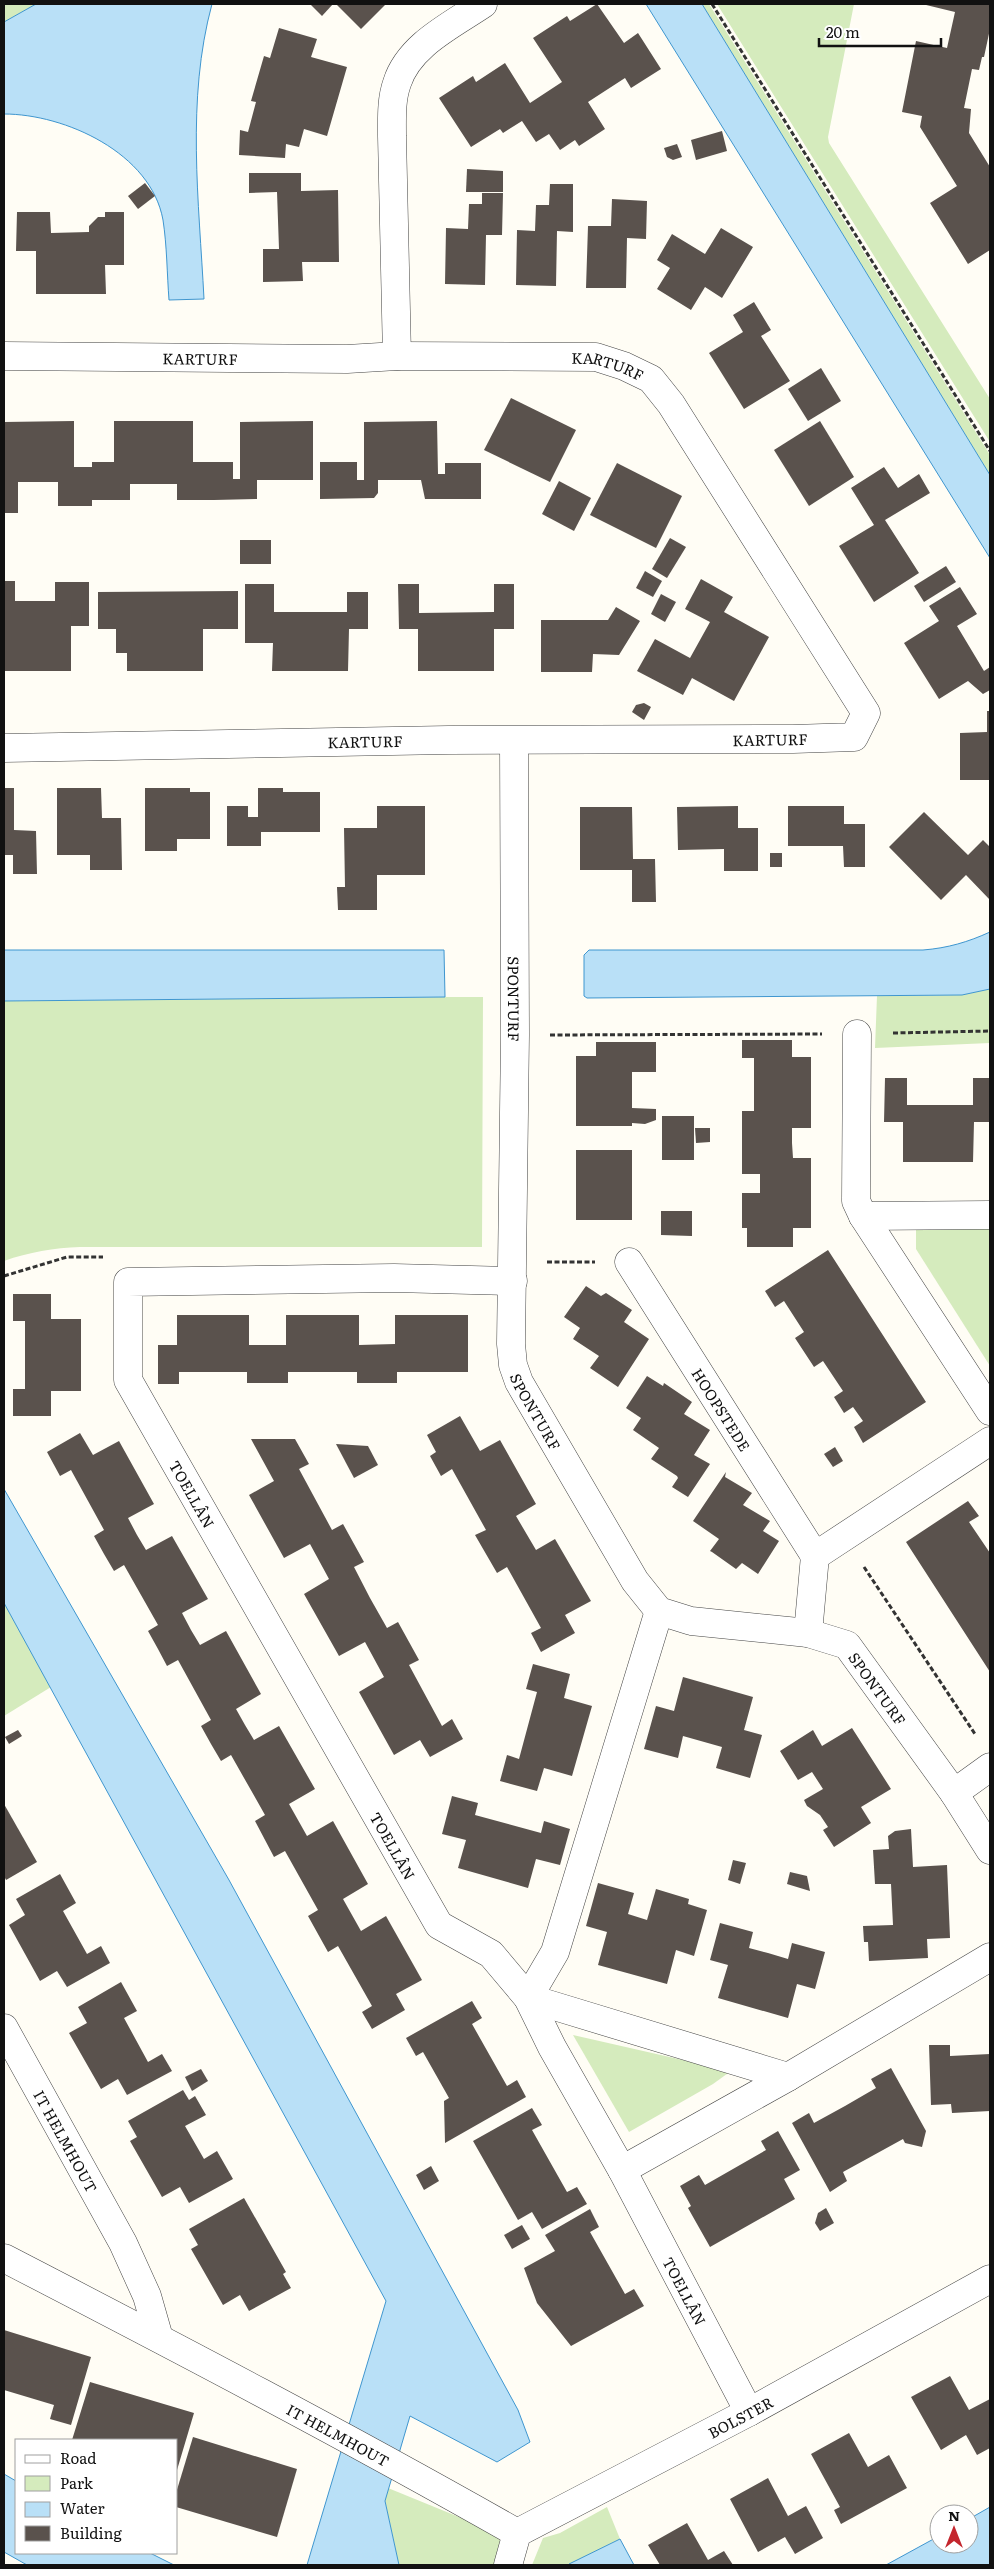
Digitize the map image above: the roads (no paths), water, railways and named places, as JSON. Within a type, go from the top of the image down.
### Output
[{"type":"street","points":[[397,356],[392,136],[392,103],[397,82],[407,62],[424,44],[483,4]]},
{"type":"street","name":"KARTURF","points":[[4,356],[347,359],[397,356],[596,358],[624,366],[651,378],[671,404],[866,713],[854,736],[792,739],[448,740],[4,748]]},
{"type":"street","name":"SPONTURF","points":[[514,741],[515,1035],[511,1344],[513,1365],[519,1382],[635,1581],[659,1611],[691,1621],[808,1633],[848,1645],[954,1794],[990,1850]]},
{"type":"street","points":[[857,1034],[856,1201],[863,1216],[990,1411]]},
{"type":"street","points":[[863,1216],[990,1215]]},
{"type":"street","name":"HOOPSTEDE","points":[[629,1262],[815,1556]]},
{"type":"street","name":"TOELLÂN","points":[[513,1281],[394,1278],[128,1282],[128,1380],[438,1925],[492,1954],[528,1998],[552,2047],[622,2170],[750,2412]]},
{"type":"street","points":[[808,1633],[815,1556],[990,1441]]},
{"type":"street","points":[[659,1611],[555,1952],[528,1998],[788,2077]]},
{"type":"street","points":[[954,1794],[990,1767]]},
{"type":"street","points":[[622,2170],[788,2077],[990,1957]]},
{"type":"street","name":"IT HELMHOUT","points":[[4,2028],[123,2243],[147,2296],[159,2338]]},
{"type":"street","name":"IT HELMHOUT","points":[[4,2258],[159,2338],[428,2482],[517,2533]]},
{"type":"street","name":"BOLSTER","points":[[517,2533],[988,2287]]},
{"type":"street","points":[[508,2565],[517,2533]]},
{"type":"water","points":[[36,4],[212,4],[204,40],[197,114],[197,188],[204,299],[169,300],[163,220],[155,196],[142,175],[124,157],[102,142],[78,130],[53,121],[4,114],[4,22]]},
{"type":"water","points":[[646,4],[702,4],[990,475],[990,558]]},
{"type":"water","points":[[990,932],[990,989],[962,995],[587,998],[584,996],[584,955],[589,950],[923,950],[958,944]]},
{"type":"water","points":[[4,950],[444,950],[445,997],[4,1001]]},
{"type":"water","points":[[4,1489],[229,1880],[518,2410],[530,2442],[497,2462],[410,2416],[385,2501],[399,2565],[307,2565],[386,2301],[4,1603]]},
{"type":"water","points":[[4,2474],[15,2480],[15,2554],[152,2554],[174,2565],[27,2565],[4,2552]]},
{"type":"water","points":[[990,2507],[990,2565],[886,2565],[929,2541],[929,2554],[979,2554],[979,2513]]},
{"type":"water","points":[[620,2539],[634,2565],[568,2565],[569,2564]]}]
